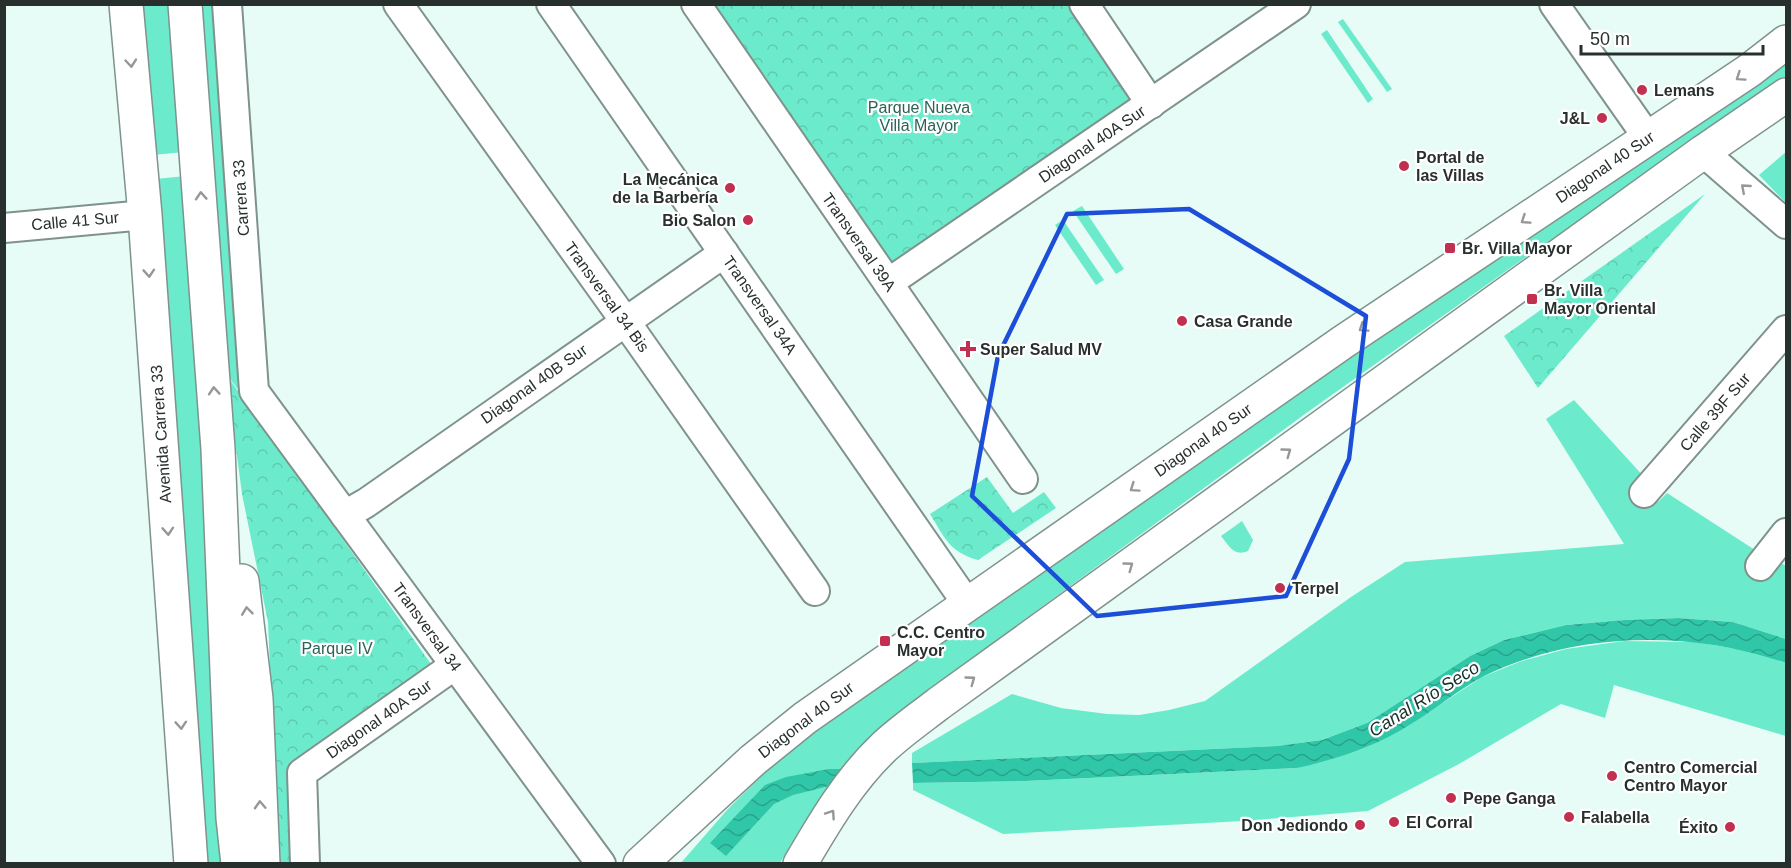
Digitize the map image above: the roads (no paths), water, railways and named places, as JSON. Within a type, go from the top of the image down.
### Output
[{"type":"main road","name":"Avenida Carrera 33","points":[[126,4],[145,215],[191,864]]},
{"type":"main road","points":[[185,4],[218,449],[233,818],[238,864]]},
{"type":"main road","name":"Diagonal 40 Sur","points":[[640,864],[790,730],[1343,342],[1749,70],[1786,42]]},
{"type":"main road","points":[[800,864],[840,800],[869,763],[938,704],[1703,152],[1786,95]]},
{"type":"main road","points":[[218,449],[244,589],[250,638],[256,699],[263,864]]},
{"type":"main road","points":[[667,864],[692,816]]},
{"type":"street","name":"Carrera 33","points":[[227,4],[254,391]]},
{"type":"street","name":"Transversal 34 Bis","points":[[398,4],[815,591]]},
{"type":"street","name":"Transversal 34A","points":[[551,4],[968,605]]},
{"type":"street","name":"Transversal 39A","points":[[696,4],[1023,479]]},
{"type":"street","points":[[1084,4],[1151,104]]},
{"type":"street","name":"Diagonal 40A Sur","points":[[888,283],[1296,4]]},
{"type":"street","points":[[1554,4],[1648,138]]},
{"type":"street","points":[[1703,152],[1786,224]]},
{"type":"street","name":"Calle 41 Sur","points":[[4,228],[145,215]]},
{"type":"street","name":"Diagonal 40B Sur","points":[[345,515],[724,253]]},
{"type":"street","name":"Calle 39F Sur","points":[[1644,494],[1786,330]]},
{"type":"street","name":"Transversal 34","points":[[254,391],[601,864]]},
{"type":"street","points":[[1760,566],[1786,533]]},
{"type":"street","name":"Diagonal 40A Sur","points":[[305,864],[302,773],[455,665]]},
{"type":"water","name":"Canal Río Seco","points":[[1679,618],[1733,622],[1786,639],[1786,663],[1749,652],[1673,641],[1634,640],[1595,643],[1557,650],[1520,661],[1484,676],[1384,739],[1342,756],[1297,768],[1026,781],[913,783],[912,763],[1277,746],[1322,740],[1367,723],[1470,656],[1504,640],[1566,625]]},
{"type":"water","points":[[829,769],[846,769],[833,785],[793,795],[774,804],[726,856],[710,843],[765,785],[786,777]]},
{"type":"place","name":"Lemans","points":[[1642,90]]},
{"type":"place","name":"J&L","points":[[1602,118]]},
{"type":"place","name":"Portal de las Villas","points":[[1404,166]]},
{"type":"place","name":"La Mecánica de la Barbería","points":[[730,188]]},
{"type":"place","name":"Bio Salon","points":[[748,220]]},
{"type":"place","name":"Br. Villa Mayor","points":[[1450,248]]},
{"type":"place","name":"Br. Villa Mayor Oriental","points":[[1532,299]]},
{"type":"place","name":"Casa Grande","points":[[1182,321]]},
{"type":"place","name":"Super Salud MV","points":[[968,349]]},
{"type":"place","name":"Terpel","points":[[1280,588]]},
{"type":"place","name":"C.C. Centro Mayor","points":[[885,641]]},
{"type":"place","name":"Centro Comercial Centro Mayor","points":[[1612,776]]},
{"type":"place","name":"Pepe Ganga","points":[[1451,798]]},
{"type":"place","name":"Falabella","points":[[1569,817]]},
{"type":"place","name":"El Corral","points":[[1394,822]]},
{"type":"place","name":"Don Jediondo","points":[[1360,825]]},
{"type":"place","name":"Éxito","points":[[1730,827]]},
{"type":"park label","name":"Parque Nueva Villa Mayor","points":[[919,116]]},
{"type":"park label","name":"Parque IV","points":[[337,648]]}]
